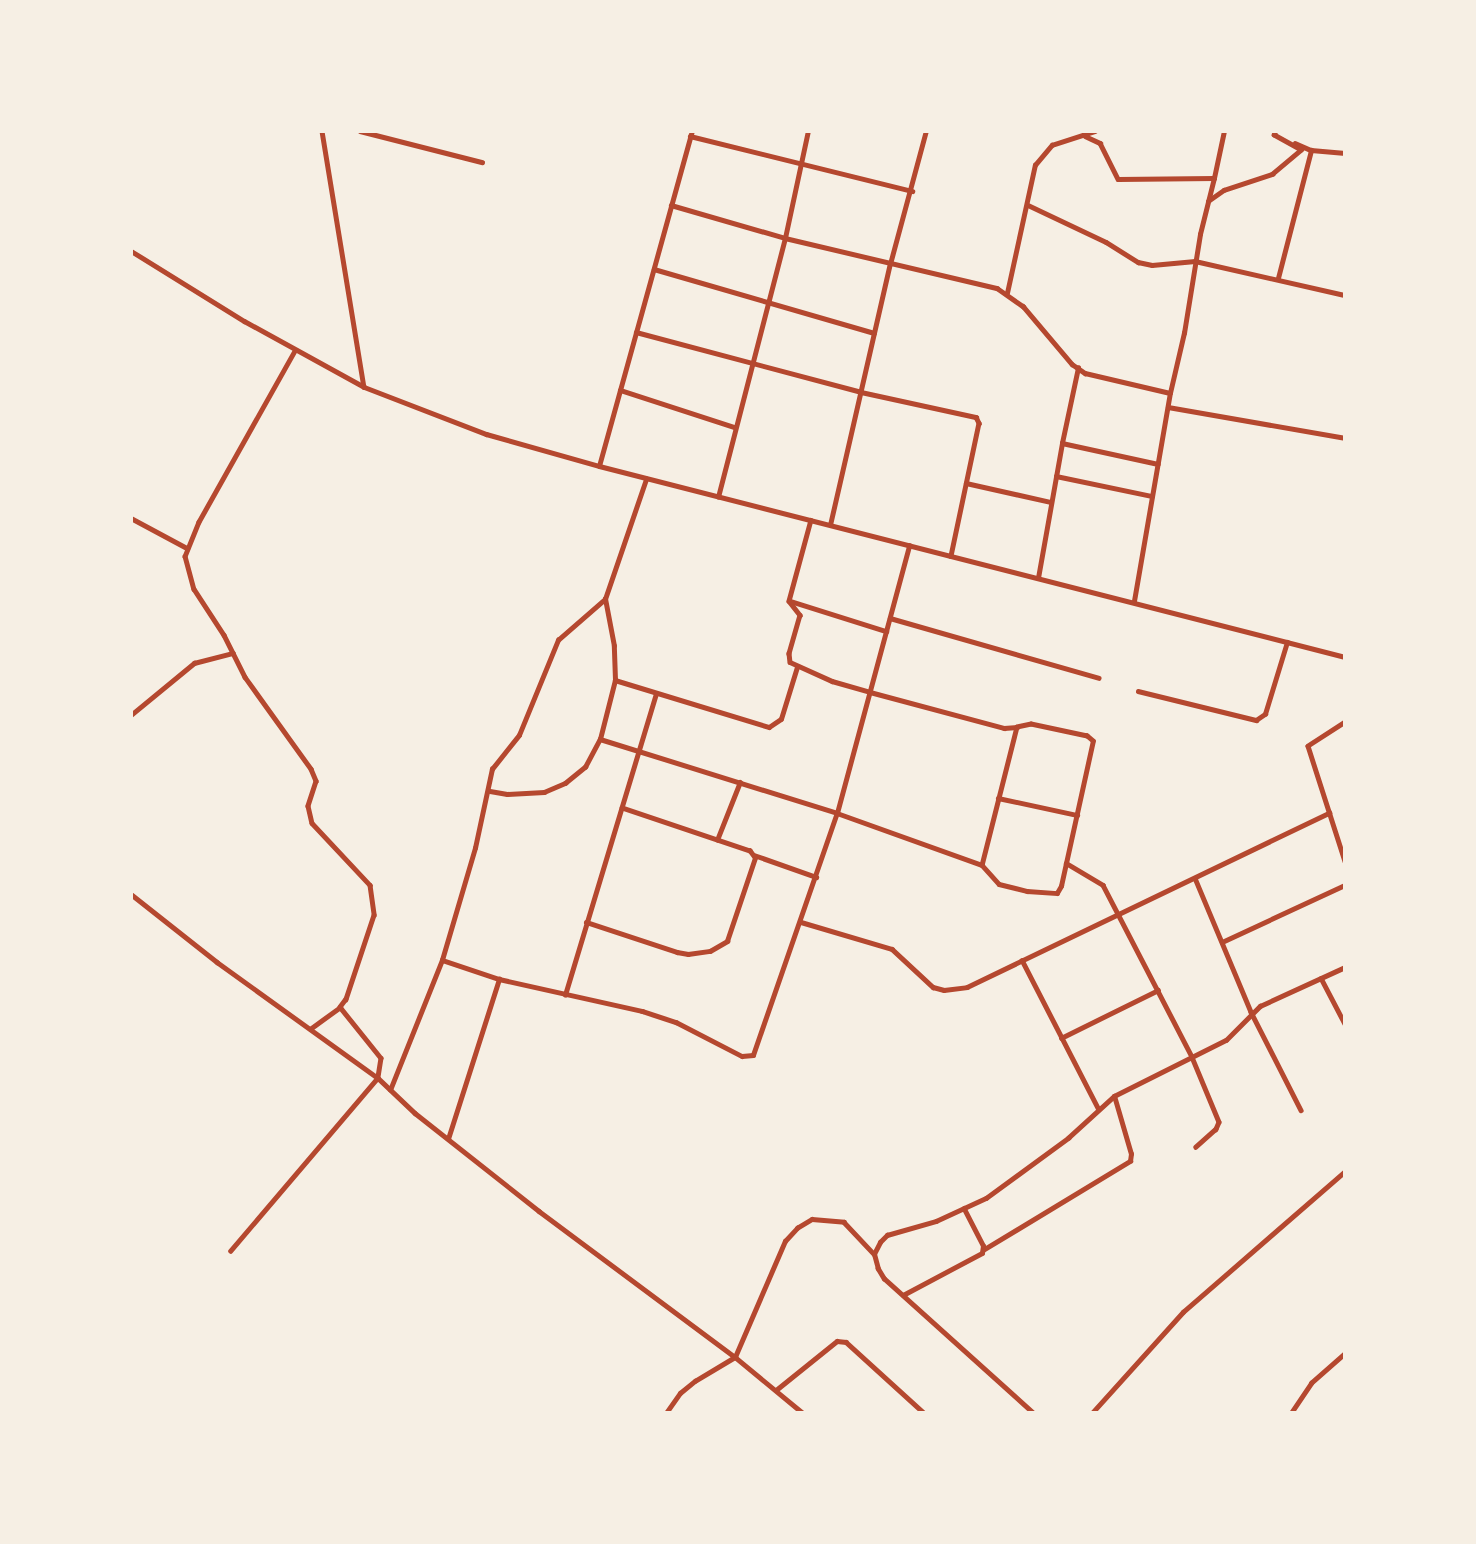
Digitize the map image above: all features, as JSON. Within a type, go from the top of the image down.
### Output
[{"type":"street","points":[[322,131],[364,387]]},
{"type":"street","points":[[360,131],[482,162]]},
{"type":"street","points":[[718,497],[734,427],[785,239],[808,131]]},
{"type":"street","points":[[830,525],[890,264],[912,191],[926,131]]},
{"type":"street","points":[[1007,293],[1035,165],[1052,145],[1094,131]]},
{"type":"street","points":[[1135,601],[1170,393],[1184,333],[1207,202],[1224,131]]},
{"type":"street","points":[[1207,202],[1224,190],[1272,174],[1301,150],[1275,133]]},
{"type":"street","points":[[1275,133],[1311,150],[1345,153]]},
{"type":"street","points":[[599,466],[691,134],[912,191]]},
{"type":"street","points":[[1084,136],[1100,143],[1118,179],[1214,178]]},
{"type":"street","points":[[1278,278],[1311,150]]},
{"type":"street","points":[[671,205],[785,239],[986,284],[1007,293],[1023,306],[1085,373],[1170,393]]},
{"type":"street","points":[[1028,205],[1106,242],[1138,262],[1152,265],[1195,261],[1345,295]]},
{"type":"street","points":[[131,251],[295,351],[364,387],[486,434],[718,497],[1135,601],[1345,657]]},
{"type":"street","points":[[654,268],[874,333]]},
{"type":"street","points":[[636,332],[860,392],[976,417],[979,423],[951,556]]},
{"type":"street","points":[[295,351],[187,548],[186,562],[194,589],[260,699],[311,769],[316,781],[308,806],[312,823],[370,884],[374,915],[346,999],[340,1007],[310,1029]]},
{"type":"street","points":[[1038,578],[1078,368]]},
{"type":"street","points":[[620,390],[734,427]]},
{"type":"street","points":[[1168,407],[1345,438]]},
{"type":"street","points":[[1062,443],[1158,464]]},
{"type":"street","points":[[1056,476],[1153,496]]},
{"type":"street","points":[[489,790],[507,794],[544,792],[565,783],[585,767],[600,739],[615,680],[614,646],[606,598],[646,478]]},
{"type":"street","points":[[966,483],[1051,502]]},
{"type":"street","points":[[131,518],[187,548]]},
{"type":"street","points":[[789,601],[811,520]]},
{"type":"street","points":[[442,961],[499,979],[676,1022],[748,1056],[756,1051],[837,813],[909,546]]},
{"type":"street","points":[[390,1090],[442,961],[489,790],[492,769],[519,735],[558,640],[606,598]]},
{"type":"street","points":[[789,601],[886,631]]},
{"type":"street","points":[[600,739],[837,813],[982,864],[999,884],[1057,893],[1061,886],[1092,739],[1031,724],[1004,728],[870,692],[797,667],[790,662],[789,653],[800,615],[789,601]]},
{"type":"street","points":[[890,618],[1099,678]]},
{"type":"street","points":[[1138,691],[1256,720],[1265,714],[1287,642]]},
{"type":"street","points":[[131,715],[194,663],[233,653]]},
{"type":"street","points":[[615,680],[769,727],[781,719],[797,667]]},
{"type":"street","points":[[565,995],[656,693]]},
{"type":"street","points":[[1345,722],[1308,747],[1345,861]]},
{"type":"street","points":[[982,864],[1017,727]]},
{"type":"street","points":[[717,840],[740,782]]},
{"type":"street","points":[[998,798],[1077,815]]},
{"type":"street","points":[[622,808],[816,877]]},
{"type":"street","points":[[801,922],[892,949],[933,987],[944,990],[967,987],[1329,813]]},
{"type":"street","points":[[586,922],[677,952],[688,954],[710,951],[727,941],[753,855]]},
{"type":"street","points":[[1066,863],[1103,884],[1192,1057],[1219,1122],[1216,1129],[1196,1147]]},
{"type":"street","points":[[1195,878],[1251,1012],[1301,1110]]},
{"type":"street","points":[[1222,942],[1345,885]]},
{"type":"street","points":[[131,894],[217,962],[378,1078],[448,1139],[735,1357],[803,1413]]},
{"type":"street","points":[[1022,960],[1098,1108]]},
{"type":"street","points":[[874,1254],[887,1235],[936,1221],[986,1198],[1068,1138],[1114,1096],[1226,1040],[1251,1012],[1345,967]]},
{"type":"street","points":[[1321,978],[1345,1024]]},
{"type":"street","points":[[448,1139],[499,979]]},
{"type":"street","points":[[1061,1038],[1158,990]]},
{"type":"street","points":[[231,1251],[378,1078],[381,1058],[340,1007]]},
{"type":"street","points":[[902,1295],[983,1250],[1130,1161],[1131,1154],[1114,1096]]},
{"type":"street","points":[[1092,1413],[1183,1312],[1216,1280],[1345,1171]]},
{"type":"street","points":[[964,1209],[983,1250]]},
{"type":"street","points":[[666,1413],[680,1393],[735,1357],[785,1241],[797,1228],[813,1219],[844,1222],[874,1254],[880,1273],[1034,1413]]},
{"type":"street","points":[[776,1390],[837,1341],[846,1342],[924,1413]]},
{"type":"street","points":[[1291,1413],[1311,1383],[1345,1353]]}]
